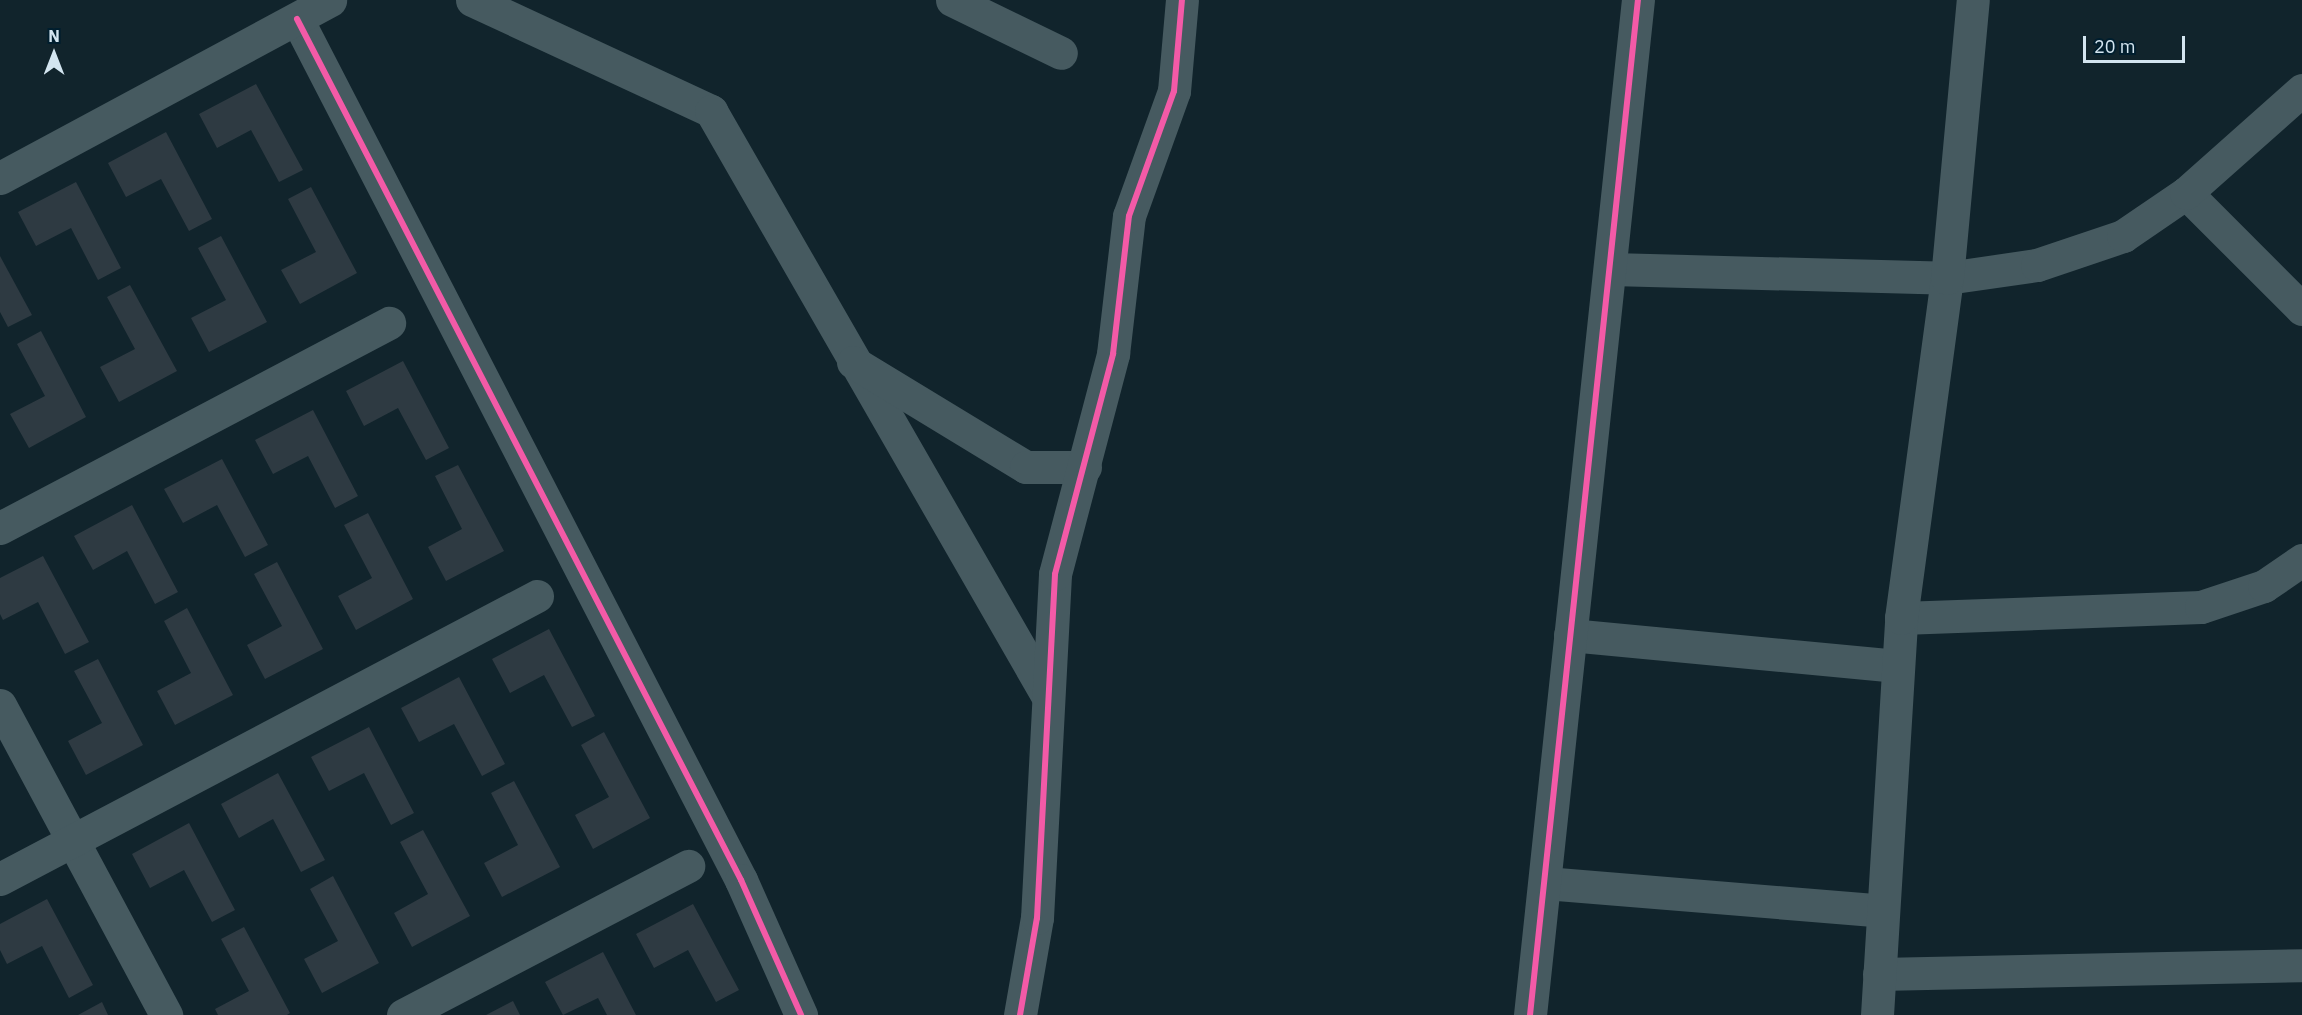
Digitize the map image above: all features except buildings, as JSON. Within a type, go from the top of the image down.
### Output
[{"type":"street","points":[[0,178],[330,0]]},
{"type":"street","points":[[472,0],[711,111],[851,361],[1048,697]]},
{"type":"street","points":[[952,0],[1061,53]]},
{"type":"street","points":[[1020,1015],[1037,918],[1055,574],[1113,354],[1129,216],[1174,91],[1182,0]]},
{"type":"street","points":[[1530,1015],[1638,0]]},
{"type":"street","points":[[1877,1015],[1900,618],[1947,278],[1973,0]]},
{"type":"street","points":[[297,19],[741,880],[801,1015]]},
{"type":"street","points":[[1611,269],[1947,278],[2037,265],[2123,236],[2186,193],[2302,90]]},
{"type":"street","points":[[2186,193],[2302,309]]},
{"type":"street","points":[[0,528],[389,323]]},
{"type":"street","points":[[851,361],[1026,467],[1085,467]]},
{"type":"street","points":[[1900,618],[2201,607],[2264,585],[2302,560]]},
{"type":"street","points":[[0,879],[537,596]]},
{"type":"street","points":[[1570,635],[1898,666]]},
{"type":"street","points":[[0,705],[166,1015]]},
{"type":"street","points":[[403,1015],[688,866]]},
{"type":"street","points":[[1545,883],[1883,911]]},
{"type":"street","points":[[1879,974],[2302,965]]},
{"type":"cycle path","points":[[1020,1015],[1037,918],[1055,574],[1113,354],[1129,216],[1174,91],[1182,0]]},
{"type":"cycle path","points":[[1530,1015],[1638,0]]},
{"type":"cycle path","points":[[297,19],[741,880],[801,1015]]}]
